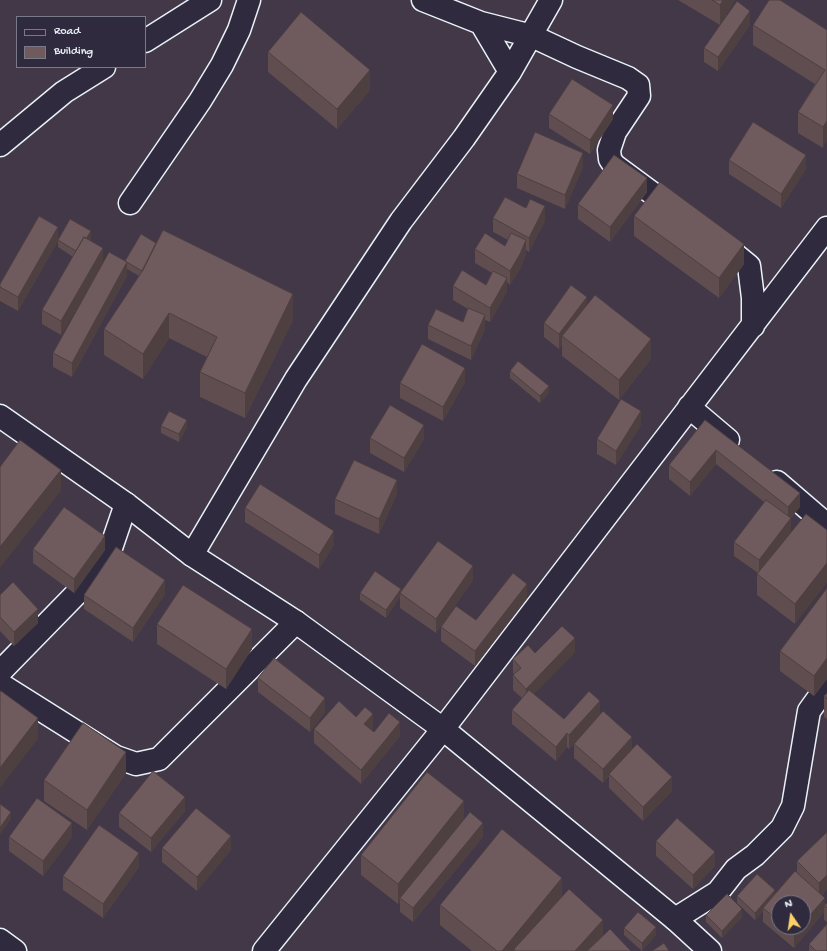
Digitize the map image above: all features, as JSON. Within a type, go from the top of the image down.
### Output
[{"type":"street","points":[[146,40],[210,0]]},
{"type":"street","points":[[130,203],[200,101],[222,65],[239,30],[249,0]]},
{"type":"street","points":[[423,0],[481,23],[532,36],[577,57],[628,78],[638,85],[639,96],[615,132],[608,150],[610,159],[614,165],[749,266],[753,298],[753,326]]},
{"type":"street","points":[[192,555],[296,379],[401,221],[464,138],[510,72],[532,36],[551,0]]},
{"type":"street","points":[[481,23],[510,72]]},
{"type":"street","points":[[0,145],[64,92],[102,68]]},
{"type":"street","points":[[264,951],[443,729],[827,228]]},
{"type":"street","points":[[689,407],[743,453]]},
{"type":"street","points":[[0,416],[126,504],[192,555],[296,622],[443,729],[675,919],[702,948]]},
{"type":"street","points":[[761,469],[827,526]]},
{"type":"street","points":[[0,672],[83,588],[111,548],[126,504]]},
{"type":"street","points":[[0,684],[116,757],[136,764],[159,759],[296,622]]},
{"type":"street","points":[[675,919],[718,892],[736,870],[755,855],[782,828],[793,806],[809,711],[827,686]]},
{"type":"street","points":[[0,940],[15,951]]},
{"type":"building","points":[[712,0],[723,0],[720,5]]},
{"type":"building","points":[[769,0],[780,0],[827,30],[827,121],[823,127],[798,112],[825,70],[753,25]]},
{"type":"building","points":[[737,1],[750,11],[718,57],[704,48]]},
{"type":"building","points":[[301,12],[370,70],[337,109],[268,52]]},
{"type":"building","points":[[572,79],[613,105],[590,140],[549,114]]},
{"type":"building","points":[[753,122],[806,155],[781,194],[729,160]]},
{"type":"building","points":[[535,132],[583,153],[565,195],[517,174]]},
{"type":"building","points":[[614,155],[647,178],[610,227],[578,204]]},
{"type":"building","points":[[660,182],[744,244],[719,278],[634,216]]},
{"type":"building","points":[[505,197],[526,208],[530,199],[545,206],[529,238],[493,218]]},
{"type":"building","points":[[39,216],[58,227],[18,297],[0,287],[0,284]]},
{"type":"building","points":[[70,219],[91,231],[86,239],[84,237],[76,251],[58,240]]},
{"type":"building","points":[[163,230],[293,294],[245,393],[200,372],[217,337],[169,313],[143,354],[104,329],[143,270]]},
{"type":"building","points":[[485,233],[505,246],[511,233],[526,240],[510,271],[475,249]]},
{"type":"building","points":[[141,234],[156,243],[142,271],[125,261]]},
{"type":"building","points":[[84,237],[103,248],[61,321],[42,310]]},
{"type":"building","points":[[109,252],[127,262],[72,363],[53,353]]},
{"type":"building","points":[[462,270],[486,285],[493,271],[507,278],[490,308],[453,286]]},
{"type":"building","points":[[571,285],[587,297],[559,334],[544,323]]},
{"type":"building","points":[[595,295],[651,339],[619,380],[562,336]]},
{"type":"building","points":[[468,308],[485,315],[471,346],[428,325],[436,309],[463,322]]},
{"type":"building","points":[[422,344],[465,368],[443,407],[400,383]]},
{"type":"building","points":[[518,361],[549,386],[540,396],[510,371]]},
{"type":"building","points":[[621,399],[641,411],[616,451],[597,439]]},
{"type":"building","points":[[390,405],[424,425],[404,458],[370,438]]},
{"type":"building","points":[[169,411],[187,420],[179,434],[161,426]]},
{"type":"building","points":[[705,420],[800,493],[788,507],[716,450],[690,482],[669,465]]},
{"type":"building","points":[[20,440],[61,470],[0,547],[0,467]]},
{"type":"building","points":[[354,460],[397,480],[379,519],[335,499]]},
{"type":"building","points":[[260,484],[334,531],[319,555],[245,508]]},
{"type":"building","points":[[766,500],[791,518],[759,560],[734,542]]},
{"type":"building","points":[[64,507],[105,536],[74,579],[33,549]]},
{"type":"building","points":[[806,514],[827,530],[827,563],[795,604],[757,574]]},
{"type":"building","points":[[438,541],[473,566],[436,619],[400,593]]},
{"type":"building","points":[[116,547],[165,580],[133,628],[84,595]]},
{"type":"building","points":[[375,571],[401,589],[386,610],[360,593]]},
{"type":"building","points":[[513,573],[527,584],[475,651],[441,627],[456,606],[476,620]]},
{"type":"building","points":[[13,582],[38,609],[14,632],[0,617],[0,595]]},
{"type":"building","points":[[183,585],[252,629],[226,669],[157,624]]},
{"type":"building","points":[[827,588],[827,658],[814,676],[780,651]]},
{"type":"building","points":[[562,626],[575,638],[526,689],[513,675],[521,668],[513,659],[528,645],[535,653]]},
{"type":"building","points":[[274,658],[325,698],[310,718],[258,678]]},
{"type":"building","points":[[529,690],[564,719],[589,691],[600,701],[569,735],[567,733],[556,747],[512,710]]},
{"type":"building","points":[[1,691],[38,718],[0,768],[0,692]]},
{"type":"building","points":[[339,701],[356,717],[365,707],[373,714],[364,724],[374,732],[389,713],[400,722],[361,770],[314,729]]},
{"type":"building","points":[[603,711],[632,737],[603,769],[574,744]]},
{"type":"building","points":[[83,723],[126,752],[87,810],[44,780]]},
{"type":"building","points":[[637,744],[672,777],[643,807],[609,774]]},
{"type":"building","points":[[153,771],[185,797],[151,838],[119,813]]},
{"type":"building","points":[[427,772],[464,801],[398,884],[361,855]]},
{"type":"building","points":[[37,798],[72,823],[43,861],[9,837]]},
{"type":"building","points":[[0,804],[11,812],[0,828]]},
{"type":"building","points":[[196,808],[231,836],[197,877],[162,848]]},
{"type":"building","points":[[470,812],[483,823],[413,908],[400,898]]},
{"type":"building","points":[[677,818],[715,852],[693,875],[656,841]]},
{"type":"building","points":[[99,825],[139,853],[103,904],[63,876]]},
{"type":"building","points":[[502,829],[562,878],[502,951],[497,951],[440,905]]},
{"type":"building","points":[[827,832],[827,875],[819,883],[797,861]]},
{"type":"building","points":[[795,871],[825,898],[811,914],[811,895],[774,895]]},
{"type":"building","points":[[757,874],[775,890],[755,913],[737,896]]},
{"type":"building","points":[[569,889],[603,920],[575,951],[516,951],[514,949]]},
{"type":"building","points":[[727,894],[742,909],[722,931],[706,915]]},
{"type":"building","points":[[771,899],[771,914],[763,908]]},
{"type":"building","points":[[638,912],[656,927],[642,943],[624,928]]},
{"type":"building","points":[[827,924],[827,951],[816,951],[809,944]]},
{"type":"building","points":[[610,929],[631,951],[587,951]]},
{"type":"building","points":[[664,943],[669,951],[652,951]]}]
